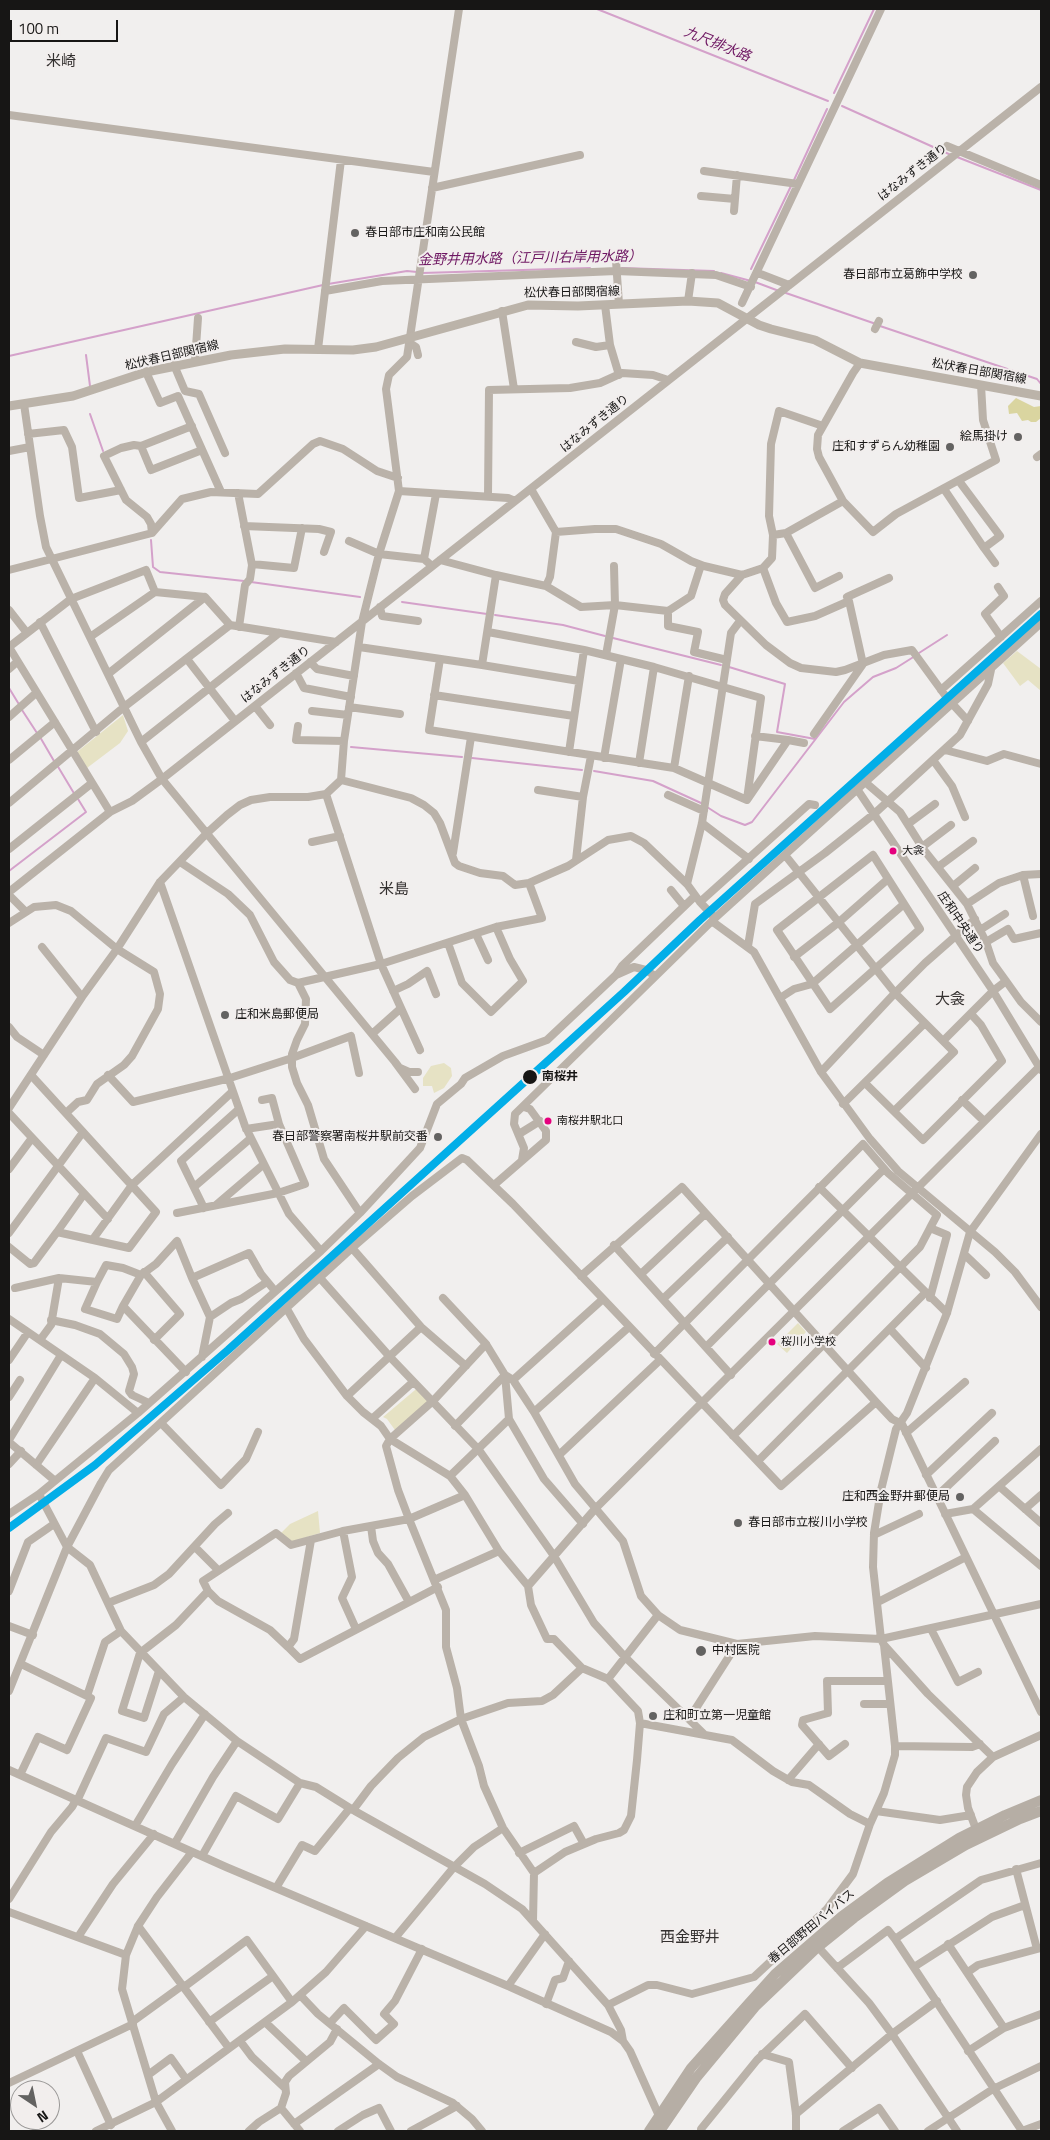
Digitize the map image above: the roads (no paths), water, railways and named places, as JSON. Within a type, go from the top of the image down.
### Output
[{"type":"highway","name":"春日部野田バイパス","points":[[649,2131],[692,2068],[775,1974],[842,1916],[879,1889],[976,1828],[1041,1800]]},
{"type":"highway","name":"春日部野田バイパス","points":[[663,2130],[698,2077],[755,2007],[818,1947],[854,1918],[906,1881],[966,1845],[1041,1811]]},
{"type":"main road","name":"松伏春日部関宿線","points":[[9,406],[73,396],[146,372],[195,361],[259,352],[318,349],[353,350],[376,347],[410,340],[502,311],[528,305],[605,305],[688,301],[718,303],[771,330],[814,340],[860,363],[1041,396]]},
{"type":"street","points":[[9,1108],[160,882],[227,814],[251,800],[308,798],[326,794],[341,780],[348,711],[362,622],[379,554],[399,491],[386,389],[389,375],[407,357],[459,9]]},
{"type":"street","points":[[742,302],[754,281],[881,9]]},
{"type":"street","name":"はなみずき通り","points":[[9,893],[110,812],[132,801],[162,779],[1041,87]]},
{"type":"street","points":[[9,115],[434,172]]},
{"type":"street","points":[[947,146],[1041,185]]},
{"type":"street","points":[[432,188],[580,155]]},
{"type":"street","points":[[318,349],[341,160]]},
{"type":"street","points":[[704,171],[798,184]]},
{"type":"street","points":[[734,211],[737,175]]},
{"type":"street","points":[[701,196],[735,199]]},
{"type":"street","points":[[326,287],[419,276],[616,267],[692,273],[789,285]]},
{"type":"street","points":[[616,267],[619,304]]},
{"type":"street","points":[[688,301],[692,273]]},
{"type":"street","points":[[605,305],[610,345],[618,375]]},
{"type":"street","points":[[502,311],[514,389]]},
{"type":"street","points":[[195,361],[198,318]]},
{"type":"street","points":[[410,340],[416,347],[418,355]]},
{"type":"street","points":[[576,342],[596,347],[610,345]]},
{"type":"street","points":[[860,363],[818,435],[817,448],[819,456],[843,501],[873,532],[896,514],[996,460],[983,420],[981,385]]},
{"type":"street","points":[[174,365],[185,391],[199,394],[225,453]]},
{"type":"street","points":[[146,372],[160,403],[178,396],[221,492]]},
{"type":"street","points":[[488,496],[489,390],[578,386],[600,383],[622,373],[653,375],[668,380]]},
{"type":"street","points":[[24,404],[44,537],[51,559],[141,742],[162,779],[400,1068],[403,1075],[415,1089]]},
{"type":"street","points":[[823,426],[778,411],[771,444],[769,516],[773,535],[772,558],[763,568],[742,575],[725,594],[723,600],[725,605],[778,655],[801,668],[836,672],[884,656],[912,650],[952,704],[968,721]]},
{"type":"street","points":[[152,534],[151,524],[147,518],[129,503],[104,456],[121,448],[134,445],[141,446],[192,426]]},
{"type":"street","points":[[28,434],[64,430],[72,447],[78,498],[121,490]]},
{"type":"street","points":[[9,570],[152,534],[182,498],[211,492],[258,494],[312,444],[320,441],[343,448],[377,471],[398,478]]},
{"type":"street","points":[[141,446],[151,470],[202,450]]},
{"type":"street","points":[[9,451],[30,448]]},
{"type":"street","points":[[959,481],[1000,536],[984,548]]},
{"type":"street","points":[[531,489],[556,532],[550,578],[546,586]]},
{"type":"street","points":[[944,489],[995,563]]},
{"type":"street","points":[[399,491],[488,496],[508,498],[515,501]]},
{"type":"street","points":[[238,493],[252,564],[239,627]]},
{"type":"street","points":[[424,559],[436,494]]},
{"type":"street","points":[[773,535],[786,533],[843,501]]},
{"type":"street","points":[[244,526],[319,529],[331,532],[324,552]]},
{"type":"street","points":[[252,564],[294,568],[302,528]]},
{"type":"street","points":[[556,532],[616,529],[661,544],[701,565],[742,575]]},
{"type":"street","points":[[786,533],[815,588],[839,576]]},
{"type":"street","points":[[349,541],[379,554],[424,559],[432,566]]},
{"type":"street","points":[[440,560],[546,586],[581,607],[615,605],[668,611],[691,596],[701,565]]},
{"type":"street","points":[[606,655],[615,605],[614,566]]},
{"type":"street","points":[[763,568],[776,602],[787,622],[816,616],[849,601]]},
{"type":"street","points":[[110,812],[9,648],[71,599],[146,570],[155,592]]},
{"type":"street","points":[[482,665],[496,575]]},
{"type":"street","points":[[814,734],[863,664],[847,597],[888,578]]},
{"type":"street","points":[[998,587],[1004,596],[985,614],[1001,637]]},
{"type":"street","points":[[90,637],[155,592],[205,597],[230,625],[336,642]]},
{"type":"street","points":[[108,674],[205,597]]},
{"type":"street","points":[[941,690],[1041,601]]},
{"type":"street","points":[[380,607],[382,616],[418,620]]},
{"type":"street","points":[[9,610],[27,633]]},
{"type":"street","points":[[668,611],[668,626],[698,632],[694,652],[727,660]]},
{"type":"street","points":[[687,884],[702,823],[731,634],[740,621]]},
{"type":"street","points":[[40,622],[96,732]]},
{"type":"street","points":[[522,1160],[524,1148],[513,1118],[654,976],[1041,623]]},
{"type":"street","points":[[10,799],[230,625]]},
{"type":"street","points":[[488,632],[606,655],[689,676],[761,698],[754,736],[747,800]]},
{"type":"street","points":[[141,742],[279,633]]},
{"type":"street","points":[[359,647],[579,681]]},
{"type":"street","points":[[569,752],[584,650]]},
{"type":"street","points":[[187,659],[235,721]]},
{"type":"street","points":[[440,659],[429,730],[674,768],[747,800]]},
{"type":"street","points":[[604,758],[621,659]]},
{"type":"street","points":[[9,669],[17,662]]},
{"type":"street","points":[[310,662],[317,669],[354,676]]},
{"type":"street","points":[[639,763],[654,667]]},
{"type":"street","points":[[748,946],[756,904],[874,814],[960,735],[988,684],[990,670]]},
{"type":"street","points":[[296,673],[304,688],[351,697]]},
{"type":"street","points":[[674,768],[689,676]]},
{"type":"street","points":[[9,717],[36,692]]},
{"type":"street","points":[[434,695],[574,716]]},
{"type":"street","points":[[255,706],[270,725]]},
{"type":"street","points":[[312,711],[400,714]]},
{"type":"street","points":[[9,760],[54,722]]},
{"type":"street","points":[[298,726],[296,740],[344,742]]},
{"type":"street","points":[[754,736],[804,743]]},
{"type":"street","points":[[453,854],[471,737]]},
{"type":"street","points":[[747,800],[788,740]]},
{"type":"street","points":[[944,750],[987,761],[1004,754],[1041,764]]},
{"type":"street","points":[[576,860],[583,797],[591,756]]},
{"type":"street","points":[[933,760],[952,786],[965,816]]},
{"type":"street","points":[[341,780],[411,798],[434,813],[440,822],[456,863],[459,866],[480,873],[503,876],[515,885],[529,883],[568,866],[608,840],[632,836],[644,843],[687,884],[714,920],[754,952],[820,1072],[870,1139],[898,1171],[1015,1272],[1041,1307]]},
{"type":"street","points":[[865,782],[900,812],[922,847],[967,904],[994,963],[1006,981],[1041,1022]]},
{"type":"street","points":[[9,849],[92,783]]},
{"type":"street","points":[[538,790],[583,797]]},
{"type":"street","name":"庄和中央通り","points":[[857,790],[956,936],[1040,1069]]},
{"type":"street","points":[[326,794],[381,964],[420,1050]]},
{"type":"street","points":[[668,795],[704,811]]},
{"type":"street","points":[[9,1514],[39,1494],[138,1413],[321,1251],[360,1213],[420,1148],[437,1104],[461,1084],[464,1078],[503,1056],[547,1040],[616,975],[622,966],[684,906],[697,899],[749,858],[809,804],[815,805]]},
{"type":"street","points":[[908,824],[936,804]]},
{"type":"street","points":[[702,823],[749,858]]},
{"type":"street","points":[[922,847],[952,825]]},
{"type":"street","points":[[312,842],[340,836]]},
{"type":"street","points":[[938,867],[972,841]]},
{"type":"street","points":[[786,855],[894,993],[954,1052],[894,1111]]},
{"type":"street","points":[[873,855],[920,929],[830,1009],[777,930],[819,898],[873,855]]},
{"type":"street","points":[[180,862],[228,894],[250,916],[274,962],[290,980],[298,983],[381,964],[496,927],[542,918],[529,883]]},
{"type":"street","points":[[953,886],[975,868]]},
{"type":"street","points":[[967,904],[999,883],[1023,875],[1041,874]]},
{"type":"street","points":[[1023,875],[1033,916]]},
{"type":"street","points":[[794,956],[839,922],[888,879]]},
{"type":"street","points":[[160,882],[230,1078],[232,1092],[246,1129],[289,1214],[321,1251]]},
{"type":"street","points":[[671,890],[684,906]]},
{"type":"street","points":[[9,893],[25,911]]},
{"type":"street","points":[[780,998],[794,989],[812,984],[904,904]]},
{"type":"street","points":[[9,923],[34,907],[56,905],[71,911],[117,949],[154,972],[160,994],[158,1009],[132,1056],[124,1065],[97,1084],[87,1100],[78,1102],[66,1112]]},
{"type":"street","points":[[980,930],[1005,914]]},
{"type":"street","points":[[820,1072],[894,993],[975,919]]},
{"type":"street","points":[[448,943],[462,982],[491,1012],[523,981],[510,959],[496,927]]},
{"type":"street","points":[[986,942],[1008,929],[1014,939],[1041,933]]},
{"type":"street","points":[[476,934],[488,960]]},
{"type":"street","points":[[42,947],[82,997]]},
{"type":"street","points":[[616,975],[634,967],[646,970],[654,976]]},
{"type":"street","points":[[393,991],[408,984],[427,971],[436,994]]},
{"type":"street","points":[[943,1041],[992,991],[1006,981]]},
{"type":"street","points":[[298,983],[306,999],[305,1024],[296,1040],[292,1067],[297,1083],[308,1104],[324,1159],[360,1213]]},
{"type":"street","points":[[372,1034],[400,1009]]},
{"type":"street","points":[[865,1083],[923,1140],[1002,1061],[981,1025],[970,1014]]},
{"type":"street","points":[[843,1104],[925,1023]]},
{"type":"street","points":[[9,1027],[17,1037],[44,1055]]},
{"type":"street","points":[[108,1075],[133,1102],[230,1078],[351,1036],[359,1073]]},
{"type":"street","points":[[400,1068],[409,1072],[418,1072]]},
{"type":"street","points":[[528,1586],[595,1509],[984,1121],[1040,1069]]},
{"type":"street","points":[[31,1075],[156,1212],[129,1248],[57,1232]]},
{"type":"street","points":[[93,1239],[132,1185],[232,1092]]},
{"type":"street","points":[[177,1213],[278,1193],[305,1184],[279,1124],[272,1098],[262,1100]]},
{"type":"street","points":[[962,1100],[984,1121]]},
{"type":"street","points":[[494,1185],[546,1140],[546,1130],[540,1121],[530,1109],[524,1107]]},
{"type":"street","points":[[204,1208],[181,1162],[239,1109]]},
{"type":"street","points":[[9,1113],[108,1219]]},
{"type":"street","points":[[519,1134],[540,1121]]},
{"type":"street","points":[[246,1129],[279,1124]]},
{"type":"street","points":[[9,1233],[83,1132]]},
{"type":"street","points":[[608,2004],[648,1985],[657,1985],[692,1994],[754,1977],[828,1909],[853,1874],[870,1824],[888,1780],[895,1746],[873,1566],[874,1535],[881,1490],[896,1429],[902,1424],[947,1313],[970,1232],[1041,1134]]},
{"type":"street","points":[[9,1169],[32,1138]]},
{"type":"street","points":[[194,1187],[251,1138]]},
{"type":"street","points":[[654,1354],[863,1144],[884,1169],[937,1215],[920,1247],[733,1436]]},
{"type":"street","points":[[10,1687],[33,1635],[67,1546],[110,1470],[352,1248],[412,1196],[462,1158],[467,1160],[494,1185],[781,1486],[876,1402]]},
{"type":"street","points":[[214,1206],[264,1164]]},
{"type":"street","points":[[706,1347],[884,1169]]},
{"type":"street","points":[[581,1276],[682,1187],[876,1402],[892,1419],[902,1424],[1041,1709]]},
{"type":"street","points":[[820,1187],[947,1313]]},
{"type":"street","points":[[9,1247],[30,1264],[34,1263],[84,1194]]},
{"type":"street","points":[[641,1274],[705,1214]]},
{"type":"street","points":[[758,1461],[890,1329],[928,1295],[947,1235],[930,1228]]},
{"type":"street","points":[[663,1299],[728,1237]]},
{"type":"street","points":[[154,1340],[180,1314],[142,1274],[106,1265],[85,1309],[117,1319],[122,1306],[142,1274],[156,1264],[177,1241],[210,1316],[202,1357]]},
{"type":"street","points":[[614,1245],[731,1375]]},
{"type":"street","points":[[352,1248],[421,1327],[466,1366]]},
{"type":"street","points":[[192,1278],[248,1253],[275,1291]]},
{"type":"street","points":[[964,1254],[986,1275]]},
{"type":"street","points":[[16,1288],[59,1278],[97,1282]]},
{"type":"street","points":[[40,1340],[51,1325],[59,1278]]},
{"type":"street","points":[[320,1278],[412,1382],[433,1401],[479,1450],[554,1556],[594,1623],[705,1735]]},
{"type":"street","points":[[210,1316],[267,1282]]},
{"type":"street","points":[[443,1298],[486,1344],[506,1375],[513,1380],[534,1412],[575,1484],[623,1541],[641,1596],[658,1615],[680,1630],[737,1644],[816,1636],[882,1642],[1041,1604]]},
{"type":"street","points":[[513,1380],[603,1300]]},
{"type":"street","points":[[122,1306],[186,1372]]},
{"type":"street","points":[[287,1309],[304,1339],[347,1396],[363,1412],[373,1418],[390,1439],[450,1476],[465,1496],[499,1551],[528,1586],[531,1605],[547,1639],[554,1639],[582,1668],[608,1678],[638,1711],[640,1723],[631,1816],[624,1830],[564,1852],[534,1873]]},
{"type":"street","points":[[9,1319],[95,1378],[138,1413]]},
{"type":"street","points":[[51,1320],[75,1325],[100,1334],[124,1354],[134,1374],[129,1392],[149,1403]]},
{"type":"street","points":[[347,1396],[421,1327]]},
{"type":"street","points":[[534,1412],[629,1327]]},
{"type":"street","points":[[890,1329],[926,1368]]},
{"type":"street","points":[[9,1360],[28,1332]]},
{"type":"street","points":[[486,1344],[433,1401],[390,1439],[386,1446],[398,1490],[446,1610],[446,1647],[457,1688],[461,1719],[479,1766],[484,1786],[502,1828],[534,1873],[533,1921]]},
{"type":"street","points":[[54,1480],[9,1441],[61,1355]]},
{"type":"street","points":[[559,1455],[660,1360]]},
{"type":"street","points":[[506,1375],[510,1419],[544,1479],[583,1524]]},
{"type":"street","points":[[455,1426],[506,1375]]},
{"type":"street","points":[[36,1465],[95,1378]]},
{"type":"street","points":[[9,1397],[20,1380]]},
{"type":"street","points":[[373,1418],[412,1382]]},
{"type":"street","points":[[906,1433],[965,1382]]},
{"type":"street","points":[[926,1475],[992,1413]]},
{"type":"street","points":[[450,1476],[510,1419]]},
{"type":"street","points":[[161,1422],[221,1485],[246,1459],[258,1432]]},
{"type":"street","points":[[937,1496],[995,1441]]},
{"type":"street","points":[[945,1514],[973,1509],[1041,1449]]},
{"type":"street","points":[[9,1464],[21,1451]]},
{"type":"street","points":[[1000,1487],[1041,1524]]},
{"type":"street","points":[[39,1494],[67,1546],[90,1565],[121,1631],[184,1697],[237,1741],[300,1783],[316,1787],[522,1909],[608,2004],[621,2030],[623,2041]]},
{"type":"street","points":[[1025,1510],[1041,1495]]},
{"type":"street","points":[[465,1496],[409,1518],[343,1531],[291,1545],[276,1533],[203,1581],[208,1591],[218,1601],[270,1630],[300,1659],[409,1602],[436,1584],[499,1551]]},
{"type":"street","points":[[973,1509],[1041,1566]]},
{"type":"street","points":[[108,1603],[154,1585],[169,1574],[215,1524],[228,1513]]},
{"type":"street","points":[[874,1535],[919,1514]]},
{"type":"street","points":[[9,1591],[28,1542],[54,1524]]},
{"type":"street","points":[[371,1526],[373,1542],[378,1553],[388,1564],[409,1602]]},
{"type":"street","points":[[343,1531],[352,1578],[342,1598],[356,1629]]},
{"type":"street","points":[[288,1647],[294,1639],[311,1540]]},
{"type":"street","points":[[195,1547],[218,1570]]},
{"type":"street","points":[[878,1602],[966,1557]]},
{"type":"street","points":[[159,1671],[144,1718],[122,1711],[140,1653],[176,1625],[208,1591]]},
{"type":"street","points":[[608,1678],[658,1615]]},
{"type":"street","points":[[9,1626],[33,1635]]},
{"type":"street","points":[[931,1629],[958,1682],[978,1672]]},
{"type":"street","points":[[88,1696],[105,1642],[121,1631]]},
{"type":"street","points":[[882,1642],[928,1694],[994,1757]]},
{"type":"street","points":[[690,1720],[737,1644]]},
{"type":"street","points":[[20,1775],[38,1738],[67,1750],[91,1698],[21,1664]]},
{"type":"street","points":[[276,1888],[302,1845],[315,1851],[371,1786],[398,1758],[424,1738],[461,1719],[508,1703],[542,1701],[553,1695],[582,1668]]},
{"type":"street","points":[[845,1744],[829,1756],[802,1725],[803,1720],[828,1714],[827,1681],[887,1681]]},
{"type":"street","points":[[9,1899],[50,1832],[72,1807],[106,1738],[146,1752],[164,1714],[184,1697]]},
{"type":"street","points":[[864,1704],[890,1704]]},
{"type":"street","points":[[135,1826],[205,1714]]},
{"type":"street","points":[[640,1723],[732,1740],[773,1772],[788,1780],[809,1785],[850,1814],[870,1824]]},
{"type":"street","points":[[976,1828],[966,1795],[967,1787],[976,1772],[994,1757],[1041,1736]]},
{"type":"street","points":[[175,1843],[213,1777],[237,1741]]},
{"type":"street","points":[[788,1780],[819,1744]]},
{"type":"street","points":[[895,1746],[972,1747],[980,1744]]},
{"type":"street","points":[[9,1770],[192,1852],[422,1949],[611,2032],[623,2041],[630,2051],[659,2115],[663,2130]]},
{"type":"street","points":[[202,1856],[236,1796],[278,1819],[300,1783]]},
{"type":"street","points":[[876,1811],[940,1820],[971,1815]]},
{"type":"street","points":[[519,1853],[574,1826],[584,1844]]},
{"type":"street","points":[[395,1938],[454,1867],[474,1847],[502,1828]]},
{"type":"street","points":[[78,1937],[112,1884],[154,1834]]},
{"type":"street","points":[[172,2131],[156,2102],[122,1989],[126,1955],[138,1926],[157,1897],[192,1852]]},
{"type":"street","points":[[895,1939],[981,1880],[1041,1863]]},
{"type":"street","points":[[968,1972],[978,1965],[1039,1949],[1016,1869]]},
{"type":"street","points":[[914,1967],[992,1917],[1025,1905]]},
{"type":"street","points":[[9,1912],[126,1955]]},
{"type":"street","points":[[138,1926],[229,2048]]},
{"type":"street","points":[[96,2131],[156,2102],[301,1996],[335,1962],[366,1926]]},
{"type":"street","points":[[837,1968],[888,1930],[1022,2131],[1041,2124]]},
{"type":"street","points":[[508,1986],[545,1934]]},
{"type":"street","points":[[9,2083],[132,2023],[247,1940],[292,2002]]},
{"type":"street","points":[[948,1944],[1004,2028]]},
{"type":"street","points":[[818,1947],[868,2003],[892,2034],[957,2131]]},
{"type":"street","points":[[330,2023],[344,2008],[376,2040],[394,2024],[384,2014],[395,2001],[422,1949]]},
{"type":"street","points":[[546,2004],[555,1980],[564,1978],[569,1961]]},
{"type":"street","points":[[209,2022],[273,1976]]},
{"type":"street","points":[[301,1996],[378,2064],[397,2077],[442,2097],[457,2106],[482,2131]]},
{"type":"street","points":[[796,2114],[892,2034],[937,2001]]},
{"type":"street","points":[[701,2131],[700,2129],[762,2054],[805,2014],[852,2068]]},
{"type":"street","points":[[968,2051],[1004,2028],[1041,2014]]},
{"type":"street","points":[[265,2022],[306,2061]]},
{"type":"street","points":[[249,2131],[281,2108],[286,2093],[285,2082],[289,2076],[332,2041],[337,2029]]},
{"type":"street","points":[[240,2041],[252,2057],[285,2088]]},
{"type":"street","points":[[77,2051],[111,2125]]},
{"type":"street","points":[[762,2054],[789,2062],[796,2114],[796,2131]]},
{"type":"street","points":[[148,2075],[171,2058],[186,2079]]},
{"type":"street","points":[[294,2124],[378,2064]]},
{"type":"street","points":[[928,2131],[993,2089],[1041,2066]]},
{"type":"street","points":[[411,2131],[457,2106]]},
{"type":"street","points":[[281,2108],[300,2131]]},
{"type":"street","points":[[338,2131],[379,2108],[391,2131]]},
{"type":"street","points":[[843,2131],[880,2108],[895,2131]]},
{"type":"street","points":[[351,2123],[356,2131]]},
{"type":"waterway","name":"九尺排水路","points":[[597,9],[828,101]]},
{"type":"waterway","points":[[834,93],[874,9]]},
{"type":"waterway","name":"九尺排水路","points":[[842,106],[951,155]]},
{"type":"waterway","points":[[794,180],[827,109]]},
{"type":"waterway","name":"九尺排水路","points":[[957,157],[1041,190]]},
{"type":"waterway","points":[[751,269],[791,186]]},
{"type":"waterway","name":"金野井用水路（江戸川右岸用水路）","points":[[422,273],[590,268]]},
{"type":"waterway","name":"金野井用水路（江戸川右岸用水路）","points":[[622,268],[714,271]]},
{"type":"waterway","name":"金野井用水路（江戸川右岸用水路）","points":[[328,284],[407,271],[417,272]]},
{"type":"waterway","name":"金野井用水路（江戸川右岸用水路）","points":[[721,273],[751,281]]},
{"type":"waterway","name":"金野井用水路（江戸川右岸用水路）","points":[[755,282],[779,291]]},
{"type":"waterway","name":"金野井用水路（江戸川右岸用水路）","points":[[9,356],[323,285]]},
{"type":"waterway","name":"金野井用水路（江戸川右岸用水路）","points":[[783,292],[876,324]]},
{"type":"waterway","name":"金野井用水路（江戸川右岸用水路）","points":[[880,326],[1037,379],[1041,384]]},
{"type":"waterway","points":[[86,355],[90,386]]},
{"type":"waterway","points":[[90,414],[103,451]]},
{"type":"waterway","points":[[151,540],[153,567],[160,572],[244,581]]},
{"type":"waterway","points":[[251,582],[360,597]]},
{"type":"waterway","points":[[402,602],[487,614]]},
{"type":"waterway","points":[[495,615],[563,625],[605,636]]},
{"type":"waterway","points":[[919,653],[947,635]]},
{"type":"waterway","points":[[613,638],[721,665]]},
{"type":"waterway","points":[[707,807],[721,816],[745,825],[752,822],[844,702],[873,677],[896,668],[915,656]]},
{"type":"waterway","points":[[729,667],[785,684],[777,732],[815,739]]},
{"type":"waterway","points":[[9,688],[20,706]]},
{"type":"waterway","points":[[22,710],[37,733]]},
{"type":"waterway","points":[[40,737],[54,761]]},
{"type":"waterway","points":[[351,747],[462,757]]},
{"type":"waterway","points":[[472,758],[582,770]]},
{"type":"waterway","points":[[57,765],[75,795]]},
{"type":"waterway","points":[[594,771],[653,781],[701,803]]},
{"type":"waterway","points":[[9,871],[86,812],[78,799]]},
{"type":"place","name":"春日部市庄和南公民館","points":[[355,233]]},
{"type":"place","name":"春日部市立葛飾中学校","points":[[973,275]]},
{"type":"place","name":"絵馬掛け","points":[[1018,437]]},
{"type":"place","name":"庄和すずらん幼稚園","points":[[950,447]]},
{"type":"place","name":"大衾","points":[[893,851]]},
{"type":"place","name":"庄和米島郵便局","points":[[225,1015]]},
{"type":"place","name":"南桜井","points":[[530,1077]]},
{"type":"place","name":"南桜井駅北口","points":[[548,1121]]},
{"type":"place","name":"春日部警察署南桜井駅前交番","points":[[438,1137]]},
{"type":"place","name":"桜川小学校","points":[[772,1342]]},
{"type":"place","name":"庄和西金野井郵便局","points":[[960,1497]]},
{"type":"place","name":"春日部市立桜川小学校","points":[[738,1523]]},
{"type":"place","name":"中村医院","points":[[701,1651]]},
{"type":"place","name":"庄和町立第一児童館","points":[[653,1716]]},
{"type":"district","name":"米崎","points":[[61,62]]},
{"type":"district","name":"米島","points":[[394,890]]},
{"type":"district","name":"大衾","points":[[950,1000]]},
{"type":"district","name":"西金野井","points":[[690,1938]]}]
